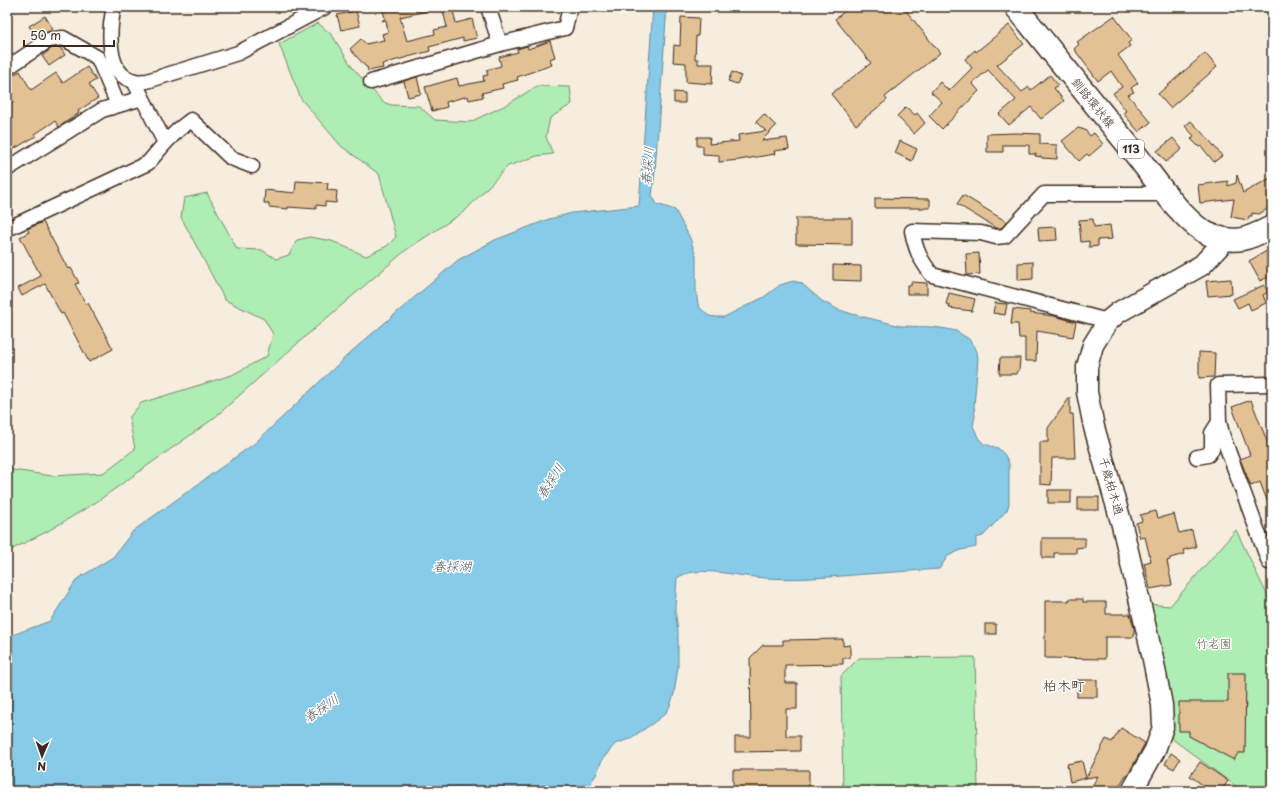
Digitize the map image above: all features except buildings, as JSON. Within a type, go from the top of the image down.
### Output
[{"type":"main road","name":"釧路環状線","points":[[1016,7],[1167,194],[1196,227],[1211,235],[1237,240],[1251,238],[1272,227]]},
{"type":"street","points":[[114,7],[110,40],[113,59],[122,75],[134,81],[147,81],[238,53],[325,7]]},
{"type":"street","points":[[488,7],[500,44]]},
{"type":"street","points":[[371,82],[500,44],[565,28],[570,7]]},
{"type":"street","points":[[7,68],[49,40],[63,38],[98,58],[118,105]]},
{"type":"street","points":[[134,81],[165,143]]},
{"type":"street","points":[[7,169],[102,110],[142,98]]},
{"type":"street","points":[[7,229],[148,163],[178,130],[191,120],[231,158],[252,166]]},
{"type":"street","points":[[1108,321],[932,275],[915,247],[912,231],[982,233],[1005,236],[1044,194],[1167,194]]},
{"type":"street","name":"千歳柏木通","points":[[1135,790],[1155,750],[1163,727],[1162,705],[1152,654],[1122,525],[1094,427],[1087,392],[1087,367],[1093,345],[1108,321],[1119,312],[1202,265],[1226,239]]},
{"type":"street","points":[[1272,384],[1218,385],[1219,422],[1223,437],[1269,562],[1272,562]]},
{"type":"street","points":[[1197,457],[1208,455],[1212,449],[1212,433],[1219,422]]},
{"type":"green space","points":[[318,23],[332,35],[352,67],[383,102],[391,105],[419,106],[435,120],[470,122],[508,104],[537,86],[570,87],[572,104],[550,118],[546,137],[553,154],[537,156],[508,166],[465,211],[406,250],[307,335],[213,419],[95,503],[48,531],[7,552],[7,469],[52,476],[103,473],[135,449],[129,418],[141,403],[232,375],[267,356],[273,334],[264,319],[225,300],[181,217],[184,198],[207,193],[237,249],[262,250],[276,259],[289,255],[297,240],[310,237],[332,241],[366,256],[387,246],[396,237],[379,174],[341,146],[301,99],[279,44]]},
{"type":"green space","name":"竹老園","points":[[1236,530],[1272,605],[1272,791],[1242,791],[1171,738],[1148,604],[1170,606]]},
{"type":"green space","points":[[975,657],[978,791],[843,791],[841,676],[859,658]]},
{"type":"water","name":"春採湖","points":[[653,7],[667,7],[652,196],[657,204],[675,210],[690,238],[696,256],[696,291],[700,308],[709,316],[724,317],[764,297],[780,285],[793,281],[801,283],[822,301],[837,309],[852,314],[901,326],[947,329],[956,331],[969,339],[974,345],[978,359],[974,406],[975,416],[973,426],[979,439],[984,444],[998,448],[1005,455],[1009,464],[1009,504],[1007,510],[983,536],[976,538],[976,547],[961,550],[948,556],[939,569],[796,579],[754,577],[703,571],[685,574],[677,578],[675,608],[678,632],[678,667],[674,694],[670,706],[665,714],[649,726],[629,739],[615,744],[602,760],[596,775],[588,786],[579,791],[7,791],[7,637],[50,621],[77,579],[113,557],[133,531],[255,443],[352,351],[458,260],[495,240],[549,219],[572,213],[639,206]]},
{"type":"district","name":"柏木町","points":[[1064,686]]},
{"type":"water label","name":"春採川","points":[[647,166]]},
{"type":"water label","name":"春採川","points":[[550,481]]},
{"type":"water label","name":"春採川","points":[[321,708]]}]
